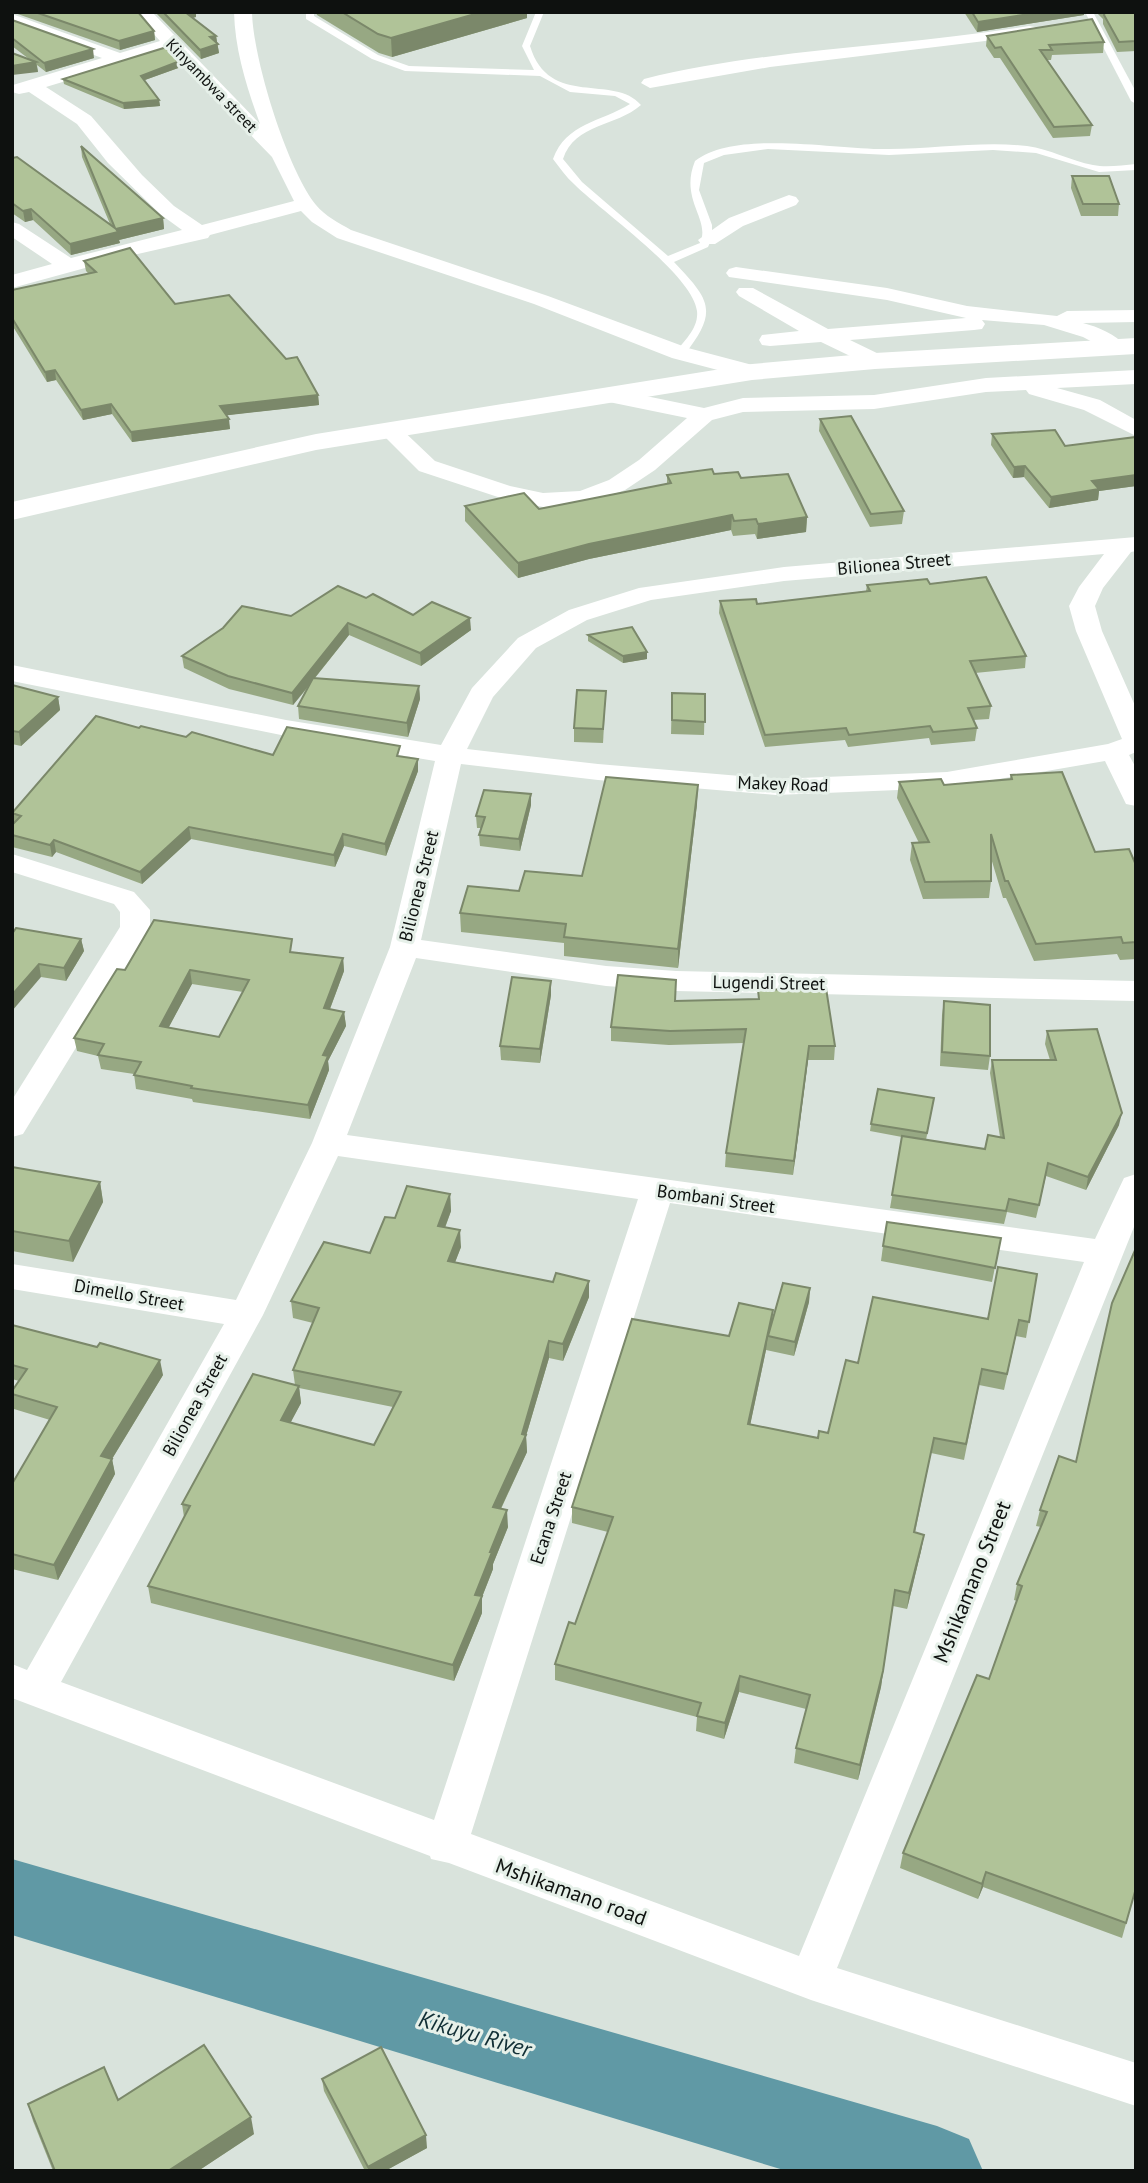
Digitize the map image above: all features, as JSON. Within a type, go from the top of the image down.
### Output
[{"type":"highway","points":[[12,511],[316,442],[752,372],[875,361],[1126,346]]},
{"type":"street","name":"Kinyambwa street","points":[[142,12],[282,158]]},
{"type":"street","points":[[243,12],[246,54],[282,158],[305,204],[319,219],[344,234],[541,300],[680,353],[752,372]]},
{"type":"street","points":[[12,19],[120,59]]},
{"type":"street","points":[[650,83],[696,73],[892,47],[973,41],[1049,28]]},
{"type":"street","points":[[22,88],[172,43]]},
{"type":"street","points":[[22,88],[84,120],[135,179],[167,209],[201,234]]},
{"type":"street","points":[[708,240],[736,222],[789,201]]},
{"type":"street","points":[[12,282],[67,265],[201,234],[305,204]]},
{"type":"street","points":[[12,228],[67,265]]},
{"type":"street","points":[[875,361],[821,335],[741,283],[887,294],[967,312],[1045,319],[1091,332],[1126,346]]},
{"type":"street","points":[[770,340],[1045,319],[1136,316]]},
{"type":"street","points":[[612,396],[704,415],[743,405],[874,402],[1015,383],[1136,377]]},
{"type":"street","points":[[1015,383],[1092,405],[1136,429]]},
{"type":"street","points":[[388,429],[427,466],[504,492],[543,500],[584,498],[617,485],[647,465],[704,415]]},
{"type":"street","points":[[1130,544],[1091,587],[1082,606],[1088,631],[1129,744],[1136,798]]},
{"type":"street","name":"Bilionea Street","points":[[24,1686],[246,1315],[328,1143],[405,947],[450,755],[481,694],[527,643],[578,615],[615,601],[648,593],[784,574],[1130,544]]},
{"type":"street","name":"Makey Road","points":[[16,679],[450,755],[598,772],[776,787],[947,780],[1129,744]]},
{"type":"street","points":[[12,863],[124,898],[135,910],[135,927],[12,1126]]},
{"type":"street","name":"Lugendi Street","points":[[405,947],[606,976],[676,981],[1136,991]]},
{"type":"street","name":"Bombani Street","points":[[328,1143],[1105,1253]]},
{"type":"street","name":"Mshikamano Street","points":[[811,1980],[1105,1253],[1136,1186]]},
{"type":"street","name":"Ecana Street","points":[[446,1846],[657,1191]]},
{"type":"street","name":"Dimello Street","points":[[12,1276],[246,1315]]},
{"type":"street","name":"Mshikamano road","points":[[24,1686],[446,1846],[811,1980],[1136,2085]]},
{"type":"lane","points":[[310,12],[309,17],[375,57],[396,66],[424,71],[542,73]]},
{"type":"lane","points":[[540,12],[526,46],[533,65],[542,73],[574,90],[622,95],[633,100],[636,105],[628,112],[573,134],[560,146],[558,159],[578,184],[666,261],[696,295],[702,309],[700,329],[680,353]]},
{"type":"lane","points":[[1086,19],[1136,101]]},
{"type":"lane","points":[[666,261],[704,245],[708,240],[708,231],[694,192],[695,173],[700,161],[717,153],[733,150],[814,148],[851,153],[893,152],[984,146],[1049,151],[1091,167],[1107,170],[1136,167]]},
{"type":"building","points":[[35,12],[138,12],[154,31],[119,41]]},
{"type":"building","points":[[163,12],[185,12],[216,36],[210,37],[218,44],[200,50]]},
{"type":"building","points":[[342,12],[482,12],[391,38],[378,34]]},
{"type":"building","points":[[972,12],[1042,12],[978,22]]},
{"type":"building","points":[[1105,12],[1136,12],[1136,41],[1119,42],[1104,15]]},
{"type":"building","points":[[1092,19],[1104,42],[1049,45],[1052,50],[1040,50],[1092,125],[1054,127],[1001,47],[995,48],[987,36]]},
{"type":"building","points":[[12,20],[93,49],[44,63],[12,38]]},
{"type":"building","points":[[167,47],[180,61],[141,76],[159,100],[123,103],[63,79]]},
{"type":"building","points":[[12,53],[36,62],[12,66]]},
{"type":"building","points":[[81,146],[163,218],[70,244],[31,209],[23,211],[12,203],[12,158],[17,157],[115,228]]},
{"type":"building","points":[[1072,176],[1109,176],[1119,204],[1083,204]]},
{"type":"building","points":[[130,248],[175,304],[229,295],[286,359],[297,357],[318,395],[220,406],[229,419],[131,432],[111,404],[81,410],[55,370],[45,372],[12,318],[12,290],[96,272],[84,261]]},
{"type":"building","points":[[851,416],[904,511],[871,514],[820,419]]},
{"type":"building","points":[[1055,430],[1065,446],[1136,437],[1136,475],[1092,481],[1099,489],[1051,497],[1025,466],[1014,467],[992,434]]},
{"type":"building","points":[[712,469],[714,474],[738,472],[741,478],[788,474],[807,517],[758,524],[756,519],[734,521],[732,515],[589,544],[518,563],[465,506],[524,493],[539,509],[671,483],[667,475]]},
{"type":"building","points":[[986,577],[1026,656],[970,661],[991,706],[968,708],[977,728],[933,732],[930,726],[849,735],[846,728],[765,735],[720,601],[756,599],[757,604],[870,591],[867,585],[927,579],[930,584]]},
{"type":"building","points":[[338,586],[366,598],[373,594],[413,615],[432,602],[470,618],[420,653],[348,623],[292,693],[228,676],[182,656],[223,628],[242,606],[291,616]]},
{"type":"building","points":[[632,627],[647,652],[623,656],[588,635]]},
{"type":"building","points":[[313,678],[419,686],[407,723],[298,706]]},
{"type":"building","points":[[12,685],[58,697],[19,732],[12,731]]},
{"type":"building","points":[[577,690],[606,691],[603,729],[574,728]]},
{"type":"building","points":[[672,693],[705,694],[705,722],[672,720]]},
{"type":"building","points":[[96,716],[186,737],[192,732],[273,755],[287,727],[400,746],[397,756],[418,759],[385,844],[343,834],[334,855],[189,827],[140,872],[54,840],[50,845],[12,835],[12,825],[21,816],[12,813]]},
{"type":"building","points":[[1062,772],[1095,852],[1129,849],[1136,865],[1136,942],[1123,943],[1121,937],[1036,944],[1008,881],[1005,881],[991,834],[991,881],[925,882],[912,843],[929,842],[899,782],[941,779],[944,785],[1012,779],[1011,775]]},
{"type":"building","points":[[606,777],[698,785],[678,949],[564,937],[566,924],[460,913],[468,886],[519,891],[525,871],[582,876]]},
{"type":"building","points":[[484,790],[531,794],[519,839],[479,835],[485,817],[476,816]]},
{"type":"building","points":[[154,920],[292,939],[290,952],[343,958],[324,1008],[344,1012],[323,1055],[328,1056],[308,1105],[191,1088],[192,1086],[134,1075],[141,1062],[98,1055],[104,1044],[74,1038],[117,969],[125,970]],"holes":[[[190,970],[249,980],[219,1037],[160,1026]]]},
{"type":"building","points":[[16,928],[81,939],[64,968],[39,964],[12,995],[12,934]]},
{"type":"building","points":[[618,975],[676,980],[675,1001],[759,999],[758,990],[826,988],[835,1046],[809,1046],[794,1161],[726,1153],[746,1029],[670,1031],[611,1027]]},
{"type":"building","points":[[512,977],[551,981],[540,1049],[500,1046]]},
{"type":"building","points":[[944,1001],[990,1005],[990,1056],[942,1052]]},
{"type":"building","points":[[1097,1029],[1122,1113],[1088,1177],[1048,1163],[1039,1205],[1009,1199],[1006,1211],[892,1195],[902,1136],[985,1149],[988,1135],[1004,1138],[992,1060],[1056,1060],[1047,1031]]},
{"type":"building","points":[[878,1089],[934,1098],[927,1133],[871,1124]]},
{"type":"building","points":[[12,1167],[100,1182],[69,1241],[12,1231]]},
{"type":"building","points":[[407,1186],[450,1194],[438,1226],[460,1230],[448,1261],[553,1282],[556,1273],[589,1281],[563,1344],[549,1341],[522,1434],[526,1435],[493,1507],[507,1510],[475,1595],[482,1596],[453,1665],[148,1586],[190,1506],[182,1504],[253,1374],[299,1386],[281,1420],[374,1445],[401,1392],[293,1370],[319,1308],[291,1301],[324,1242],[370,1253],[385,1217],[395,1218]]},
{"type":"building","points":[[887,1222],[1001,1238],[995,1268],[883,1246]]},
{"type":"building","points":[[1136,1248],[1136,1888],[1126,1923],[986,1872],[982,1884],[903,1853],[977,1675],[989,1679],[1022,1586],[1017,1584],[1047,1512],[1040,1510],[1059,1456],[1076,1462],[1112,1303]]},
{"type":"building","points":[[998,1267],[1037,1274],[1029,1322],[1019,1320],[1007,1374],[982,1369],[966,1444],[934,1438],[914,1532],[924,1535],[909,1593],[895,1590],[883,1671],[860,1765],[796,1748],[810,1695],[740,1676],[725,1723],[697,1716],[701,1703],[555,1664],[569,1622],[575,1624],[613,1517],[572,1507],[632,1319],[729,1336],[739,1303],[773,1310],[748,1424],[818,1438],[819,1431],[828,1433],[846,1360],[858,1363],[873,1297],[988,1319]]},
{"type":"building","points":[[783,1283],[810,1288],[795,1342],[768,1336]]},
{"type":"building","points":[[12,1325],[97,1347],[100,1343],[160,1360],[101,1456],[112,1459],[54,1565],[12,1554],[12,1484],[57,1407],[12,1394],[27,1369],[12,1365]]},
{"type":"building","points":[[204,2045],[251,2117],[168,2171],[55,2171],[28,2104],[104,2067],[118,2100]]},
{"type":"building","points":[[381,2047],[426,2135],[368,2167],[322,2079]]},
{"type":"waterway","name":"Kikuyu River","points":[[12,1897],[937,2171]]}]
